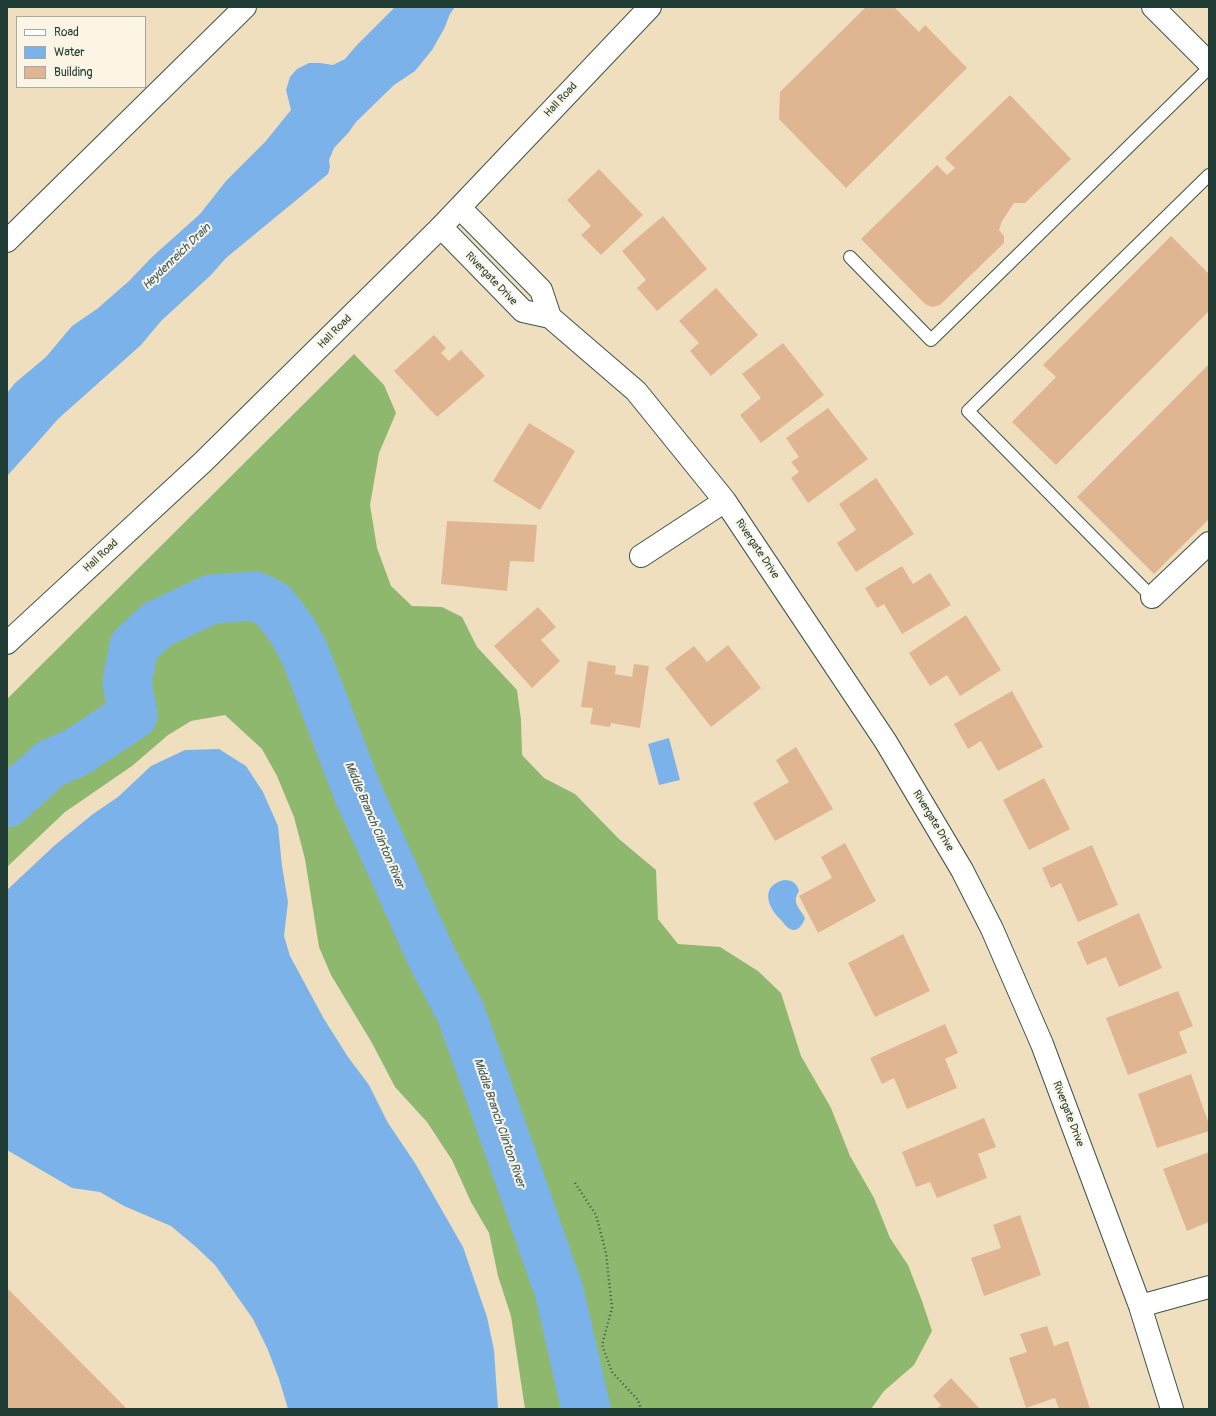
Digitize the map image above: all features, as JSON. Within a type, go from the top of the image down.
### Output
[{"type":"main road","points":[[7,241],[245,7]]},
{"type":"main road","name":"Hall Road","points":[[7,643],[203,462],[441,227],[650,7]]},
{"type":"main road","points":[[1153,7],[1209,63]]},
{"type":"main road","points":[[460,208],[541,290],[550,317]]},
{"type":"main road","name":"Rivergate Drive","points":[[441,227],[523,311],[550,317],[636,391],[725,501],[886,742],[962,870],[992,929],[1042,1044],[1140,1306],[1172,1409]]},
{"type":"main road","points":[[641,556],[725,501]]},
{"type":"main road","points":[[1152,598],[1209,543]]},
{"type":"main road","points":[[1140,1306],[1209,1287]]},
{"type":"lane","points":[[850,257],[931,340],[1209,68]]},
{"type":"lane","points":[[1152,598],[968,411],[1209,175]]},
{"type":"path","points":[[575,1183],[596,1215],[606,1253],[612,1308],[602,1345],[612,1372],[638,1400],[641,1409]]},
{"type":"green space","points":[[354,354],[384,385],[396,413],[379,453],[370,505],[377,548],[391,586],[412,606],[442,607],[462,617],[477,647],[517,690],[521,720],[522,755],[544,778],[575,794],[619,839],[656,870],[658,919],[678,944],[720,947],[758,971],[781,993],[801,1056],[831,1108],[850,1156],[874,1198],[890,1238],[908,1265],[932,1331],[914,1365],[884,1391],[871,1409],[525,1409],[511,1316],[498,1276],[489,1233],[471,1202],[452,1160],[427,1122],[395,1087],[372,1043],[331,975],[319,947],[305,859],[294,817],[277,776],[262,749],[225,715],[191,721],[168,735],[132,766],[65,812],[7,867],[7,699]]},
{"type":"water","name":"Heydenreich Drain","points":[[395,7],[455,7],[432,50],[415,71],[394,85],[356,122],[334,148],[329,160],[330,167],[328,174],[226,258],[211,275],[161,321],[141,345],[58,419],[7,476],[7,393],[15,383],[46,357],[72,326],[97,309],[129,281],[152,257],[200,214],[226,181],[265,142],[291,110],[286,90],[290,77],[297,69],[309,63],[333,65],[345,59]]},
{"type":"water","points":[[669,738],[680,780],[659,785],[648,744]]},
{"type":"water","points":[[219,749],[246,766],[263,792],[278,826],[282,866],[288,902],[284,936],[290,956],[324,1019],[348,1057],[369,1085],[388,1123],[415,1163],[463,1247],[487,1317],[494,1350],[498,1409],[288,1409],[268,1350],[253,1319],[215,1265],[196,1247],[171,1226],[124,1206],[100,1192],[72,1188],[7,1150],[7,890],[55,845],[93,814],[118,797],[151,766],[185,750]]},
{"type":"water","points":[[784,880],[794,882],[797,886],[799,891],[796,902],[805,918],[798,929],[795,930],[786,926],[776,915],[769,903],[768,897],[771,887]]},
{"type":"building","points":[[866,7],[894,7],[919,32],[925,25],[967,68],[846,188],[779,119],[780,92]]},
{"type":"building","points":[[1010,95],[1071,159],[1025,203],[1014,203],[1002,221],[999,230],[1004,236],[1004,243],[940,305],[932,307],[925,304],[861,239],[937,165],[947,175],[955,168],[945,158]]},
{"type":"building","points":[[599,169],[643,215],[601,255],[581,235],[591,226],[567,200]]},
{"type":"building","points":[[663,216],[707,269],[657,311],[637,288],[646,280],[622,251]]},
{"type":"building","points":[[1171,236],[1209,274],[1209,311],[1056,465],[1012,422],[1056,377],[1043,365]]},
{"type":"building","points":[[716,288],[758,335],[711,376],[690,351],[699,343],[679,321]]},
{"type":"building","points":[[434,335],[446,348],[441,353],[449,361],[461,350],[485,376],[437,417],[394,371]]},
{"type":"building","points":[[783,343],[824,395],[761,443],[740,415],[761,398],[742,374]]},
{"type":"building","points":[[1209,364],[1209,519],[1154,574],[1077,497]]},
{"type":"building","points":[[828,408],[868,459],[808,503],[791,478],[799,472],[791,462],[799,457],[786,438]]},
{"type":"building","points":[[529,423],[575,451],[540,510],[493,481]]},
{"type":"building","points":[[876,478],[914,534],[856,572],[837,543],[856,530],[839,504]]},
{"type":"building","points":[[447,521],[537,525],[534,562],[510,561],[507,591],[441,584]]},
{"type":"building","points":[[902,566],[913,584],[930,573],[951,605],[902,634],[884,604],[877,608],[865,588]]},
{"type":"building","points":[[538,607],[556,627],[541,640],[560,661],[532,688],[494,646]]},
{"type":"building","points":[[966,615],[1001,670],[960,696],[947,675],[930,686],[909,653]]},
{"type":"building","points":[[728,645],[761,688],[711,727],[665,668],[694,646],[707,662]]},
{"type":"building","points":[[588,661],[616,666],[615,674],[632,677],[634,664],[649,666],[640,728],[611,723],[610,727],[590,724],[593,708],[581,707]]},
{"type":"building","points":[[1012,691],[1043,747],[998,771],[981,741],[968,749],[954,724]]},
{"type":"building","points":[[796,747],[833,809],[775,841],[753,803],[789,782],[776,760]]},
{"type":"building","points":[[1044,778],[1070,829],[1029,850],[1003,800]]},
{"type":"building","points":[[845,843],[876,901],[818,933],[799,896],[832,878],[821,857]]},
{"type":"building","points":[[1092,845],[1118,905],[1078,922],[1061,883],[1051,888],[1042,868]]},
{"type":"building","points":[[1139,913],[1162,968],[1119,987],[1106,957],[1087,965],[1077,942]]},
{"type":"building","points":[[903,934],[930,991],[875,1017],[848,963]]},
{"type":"building","points":[[1178,991],[1193,1026],[1179,1032],[1187,1053],[1128,1075],[1106,1018]]},
{"type":"building","points":[[945,1024],[958,1053],[945,1059],[957,1088],[907,1109],[894,1078],[882,1084],[870,1058]]},
{"type":"building","points":[[1191,1074],[1209,1124],[1209,1131],[1157,1148],[1138,1094]]},
{"type":"building","points":[[984,1118],[996,1147],[978,1154],[987,1178],[937,1198],[930,1182],[916,1187],[902,1152]]},
{"type":"building","points":[[1209,1152],[1209,1222],[1187,1231],[1163,1169]]},
{"type":"building","points":[[1020,1215],[1041,1275],[984,1296],[971,1258],[1001,1248],[993,1225]]},
{"type":"building","points":[[7,1288],[127,1409],[7,1409]]},
{"type":"building","points":[[1047,1326],[1054,1346],[1068,1341],[1090,1409],[1059,1409],[1055,1398],[1026,1408],[1009,1358],[1027,1352],[1020,1334]]},
{"type":"building","points":[[951,1378],[980,1409],[937,1409],[941,1405],[933,1396]]},
{"type":"waterway","name":"Middle Branch Clinton River","points":[[7,803],[50,764],[77,752],[133,715],[127,682],[134,646],[158,624],[212,599],[255,596],[273,605],[292,630],[305,654],[358,793],[433,960],[460,1011],[559,1291],[586,1409]]}]
